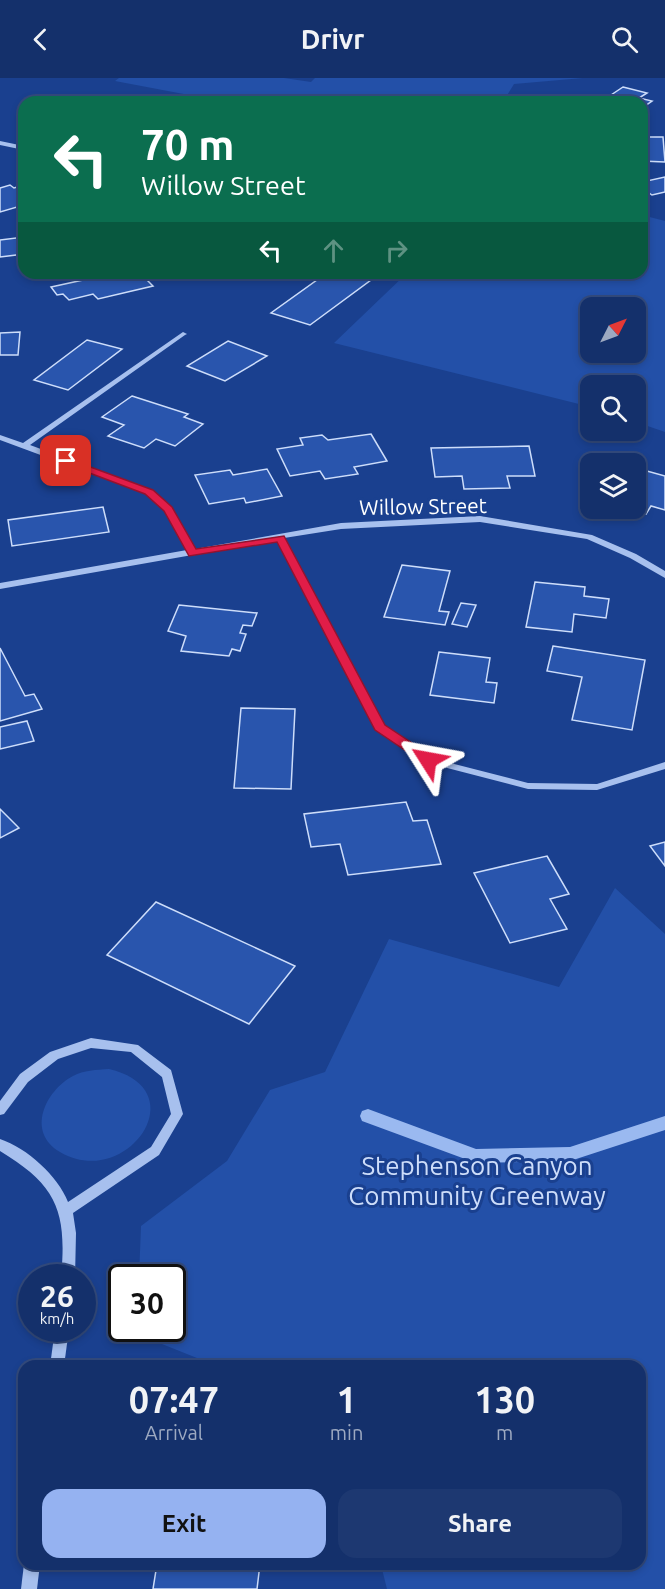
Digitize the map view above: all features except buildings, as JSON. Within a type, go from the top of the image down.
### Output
[{"type":"street","points":[[0,143],[18,147]]},
{"type":"street","points":[[25,446],[183,334]]},
{"type":"street","points":[[0,437],[149,492],[168,509],[193,553]]},
{"type":"street","name":"Willow Street","points":[[0,586],[341,526],[480,519],[589,537],[633,556],[665,575]]},
{"type":"street","points":[[280,538],[380,727],[428,760],[528,786],[597,787],[665,765]]},
{"type":"street","points":[[0,1110],[24,1078],[54,1055],[91,1042],[134,1047],[167,1074],[177,1113],[155,1151],[67,1209]]},
{"type":"street","points":[[0,1144],[35,1166],[56,1190],[67,1209],[71,1230],[69,1264]]},
{"type":"street","points":[[58,1360],[60,1342]]},
{"type":"street","points":[[29,1589],[31,1570]]},
{"type":"green space","points":[[119,78],[284,78],[311,82],[315,78],[583,78],[514,84],[507,96],[194,96],[115,81]]},
{"type":"green space","points":[[648,217],[665,221],[665,432],[646,425],[646,375],[580,375],[580,404],[334,343],[401,279],[648,279]]},
{"type":"green space","name":"Stephenson Canyon Community Greenway","points":[[615,888],[665,934],[665,1589],[387,1589],[382,1570],[646,1570],[646,1360],[202,1360],[157,1342],[186,1342],[186,1264],[140,1264],[141,1226],[227,1161],[270,1090],[325,1072],[389,939],[559,987]]},
{"type":"green space","points":[[109,1069],[135,1080],[148,1096],[150,1115],[143,1133],[128,1148],[108,1158],[85,1160],[60,1152],[50,1144],[44,1134],[43,1112],[48,1101],[54,1091],[73,1076],[86,1071]]},
{"type":"waterway","points":[[368,1116],[476,1156],[570,1154],[665,1123]]},
{"type":"route","points":[[66,461],[149,492],[168,509],[193,553],[280,538],[380,727],[428,760]]}]
